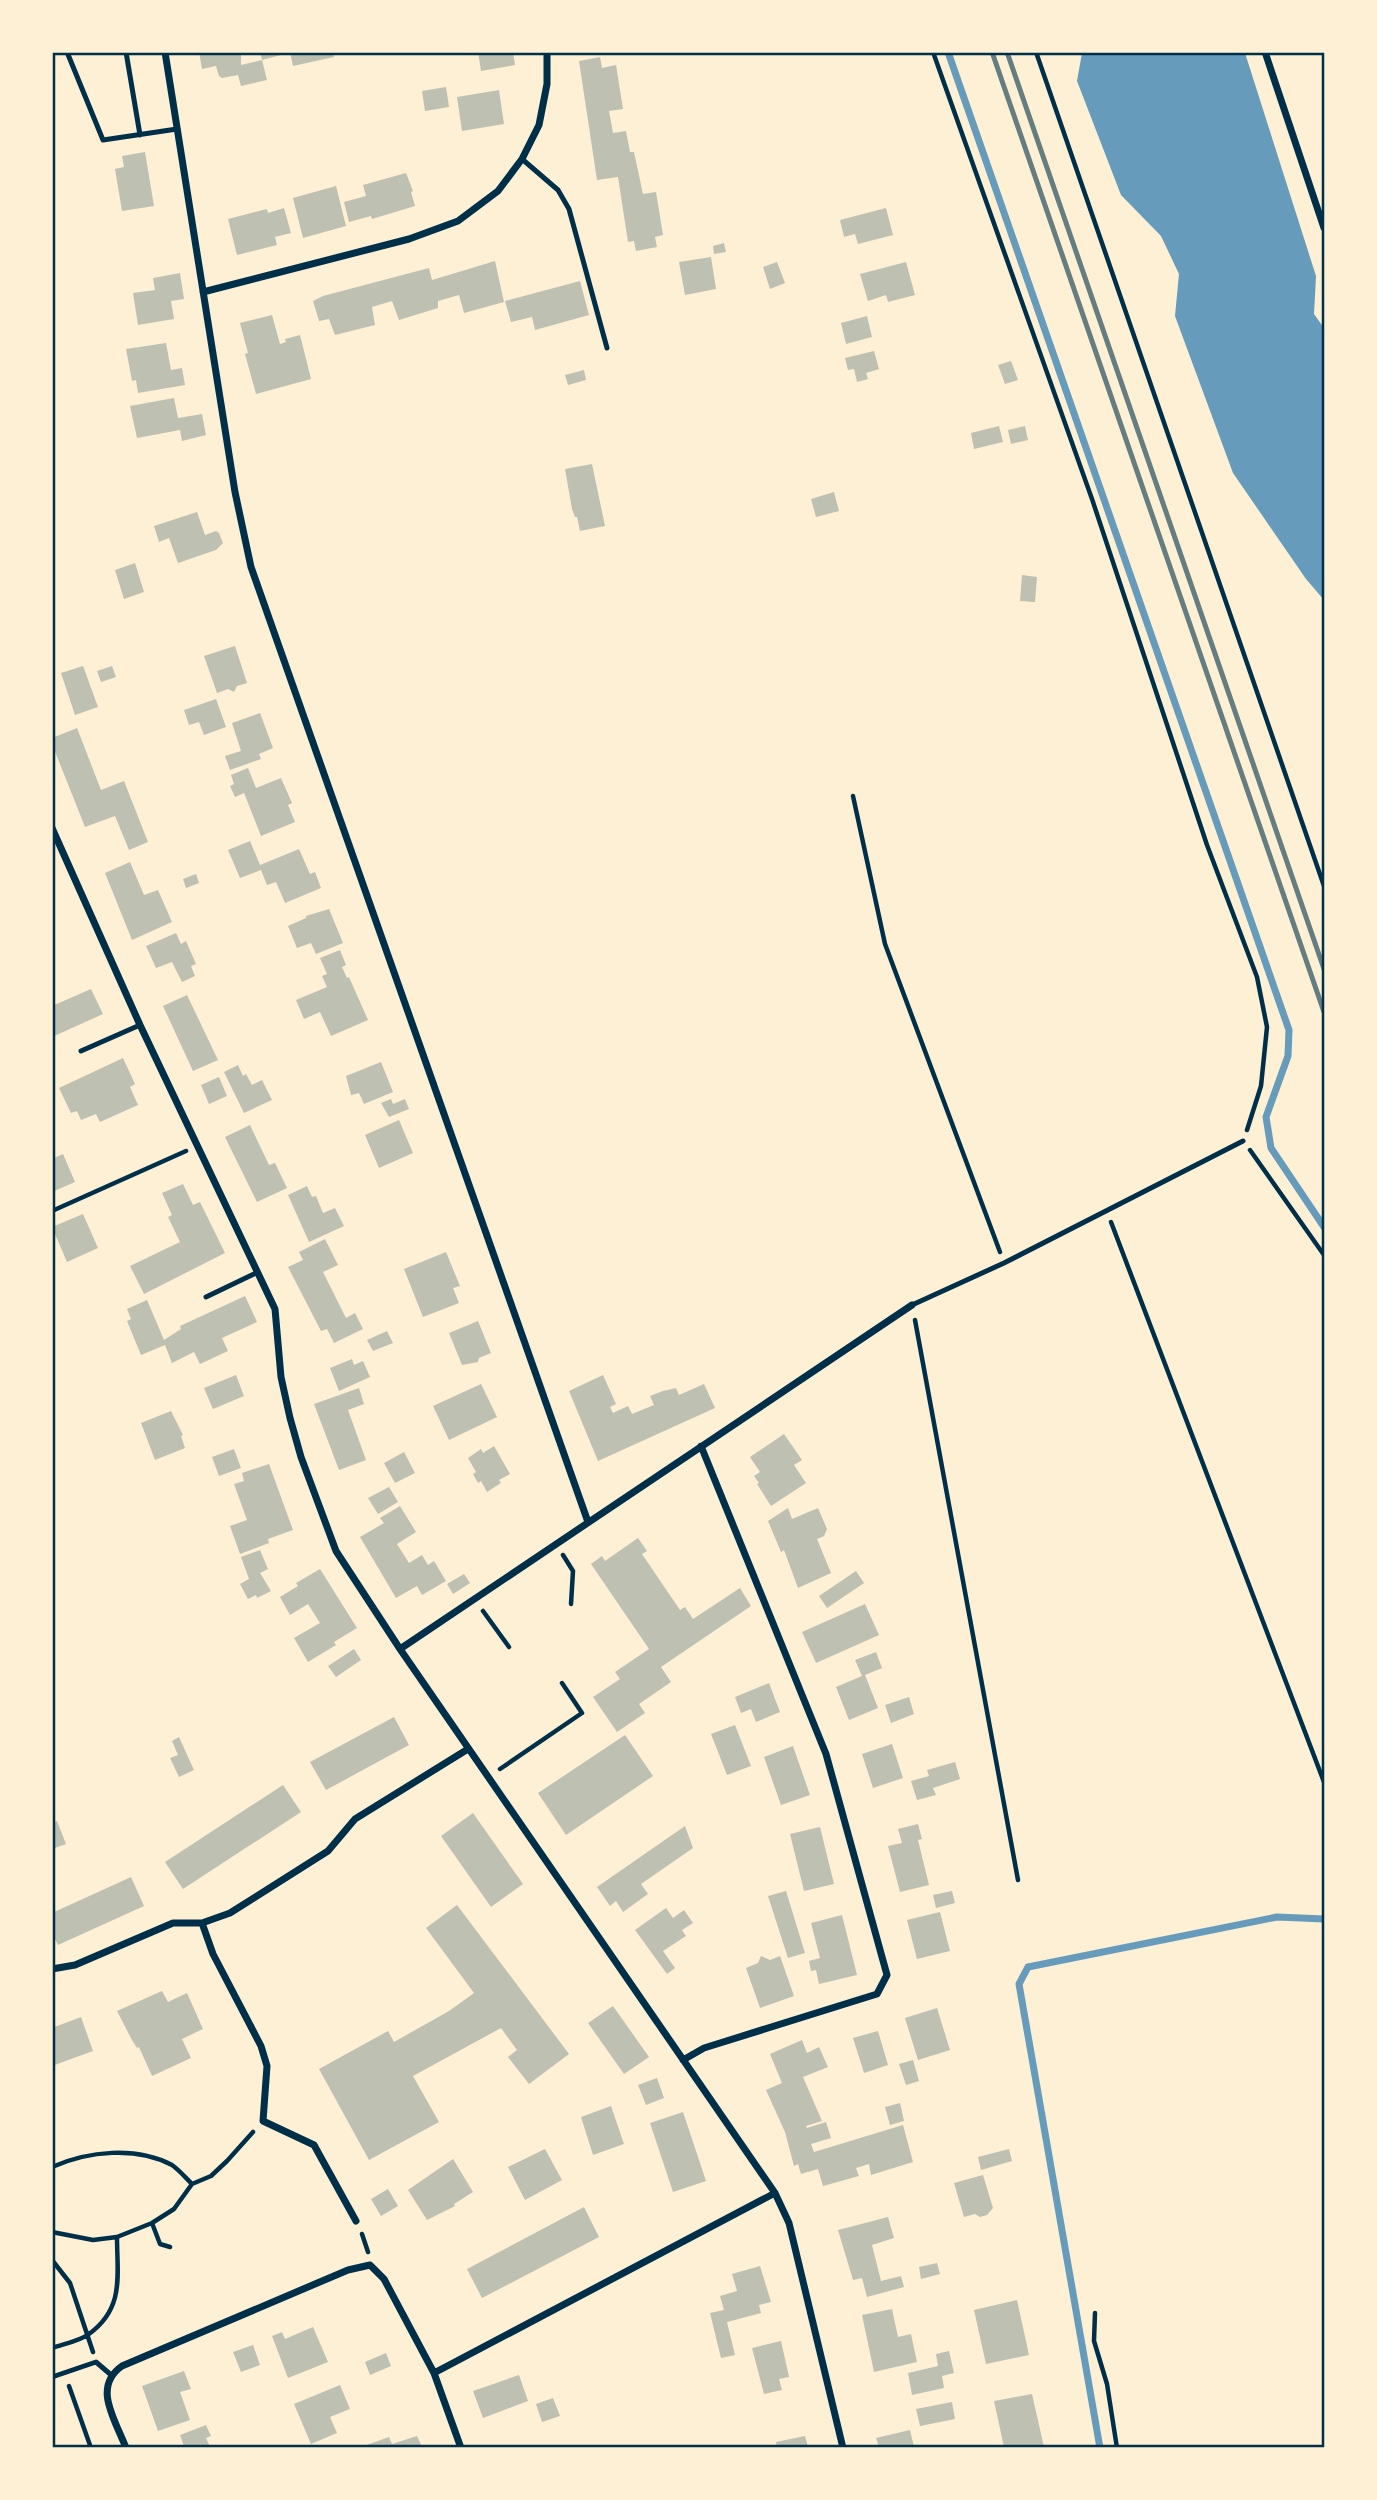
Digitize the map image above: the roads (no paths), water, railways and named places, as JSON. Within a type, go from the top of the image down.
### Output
[{"type":"street","points":[[165,52],[235,492],[251,567],[588,1522]]},
{"type":"street","points":[[203,292],[409,239],[458,221],[498,191],[522,159],[539,125],[547,83],[547,52]]},
{"type":"street","points":[[1265,52],[1325,228]]},
{"type":"street","points":[[52,828],[140,1025],[275,1309],[281,1377],[297,1444],[335,1551],[468,1749],[775,2193],[789,2222],[843,2448]]},
{"type":"street","points":[[400,1649],[912,1305]]},
{"type":"street","points":[[683,2060],[704,2048],[877,1994],[887,1975],[826,1754],[701,1446]]},
{"type":"street","points":[[52,1969],[75,1965],[173,1923],[202,1923],[230,1913],[328,1851],[355,1819],[468,1749]]},
{"type":"street","points":[[202,1923],[214,1954],[261,2046],[267,2066],[263,2121],[314,2145],[356,2221]]},
{"type":"street","points":[[434,2373],[775,2193]]},
{"type":"street","points":[[126,2448],[108,2400],[106,2387],[110,2374],[122,2366],[348,2270],[370,2265],[384,2279],[434,2373],[461,2448]]},
{"type":"lane","points":[[67,52],[103,140],[177,129]]},
{"type":"lane","points":[[125,52],[140,135]]},
{"type":"lane","points":[[522,159],[558,190],[569,209],[607,348]]},
{"type":"lane","points":[[81,1051],[140,1025]]},
{"type":"lane","points":[[912,1305],[1107,1212],[1243,1141]]},
{"type":"lane","points":[[206,1297],[258,1272]]},
{"type":"lane","points":[[52,2377],[96,2362],[110,2374]]},
{"type":"water","points":[[1082,53],[1245,53],[1316,276],[1314,314],[1324,328],[1324,600],[1306,579],[1233,473],[1175,316],[1179,274],[1161,236],[1121,195],[1077,81]]},
{"type":"waterway","points":[[948,52],[1289,1030],[1288,1056],[1266,1117],[1271,1148],[1324,1227]]},
{"type":"waterway","points":[[1100,2448],[1019,1984],[1028,1967],[1277,1917],[1324,1919]]},
{"type":"railway","points":[[992,52],[1324,1012]]},
{"type":"railway","points":[[1007,52],[1324,969]]}]
